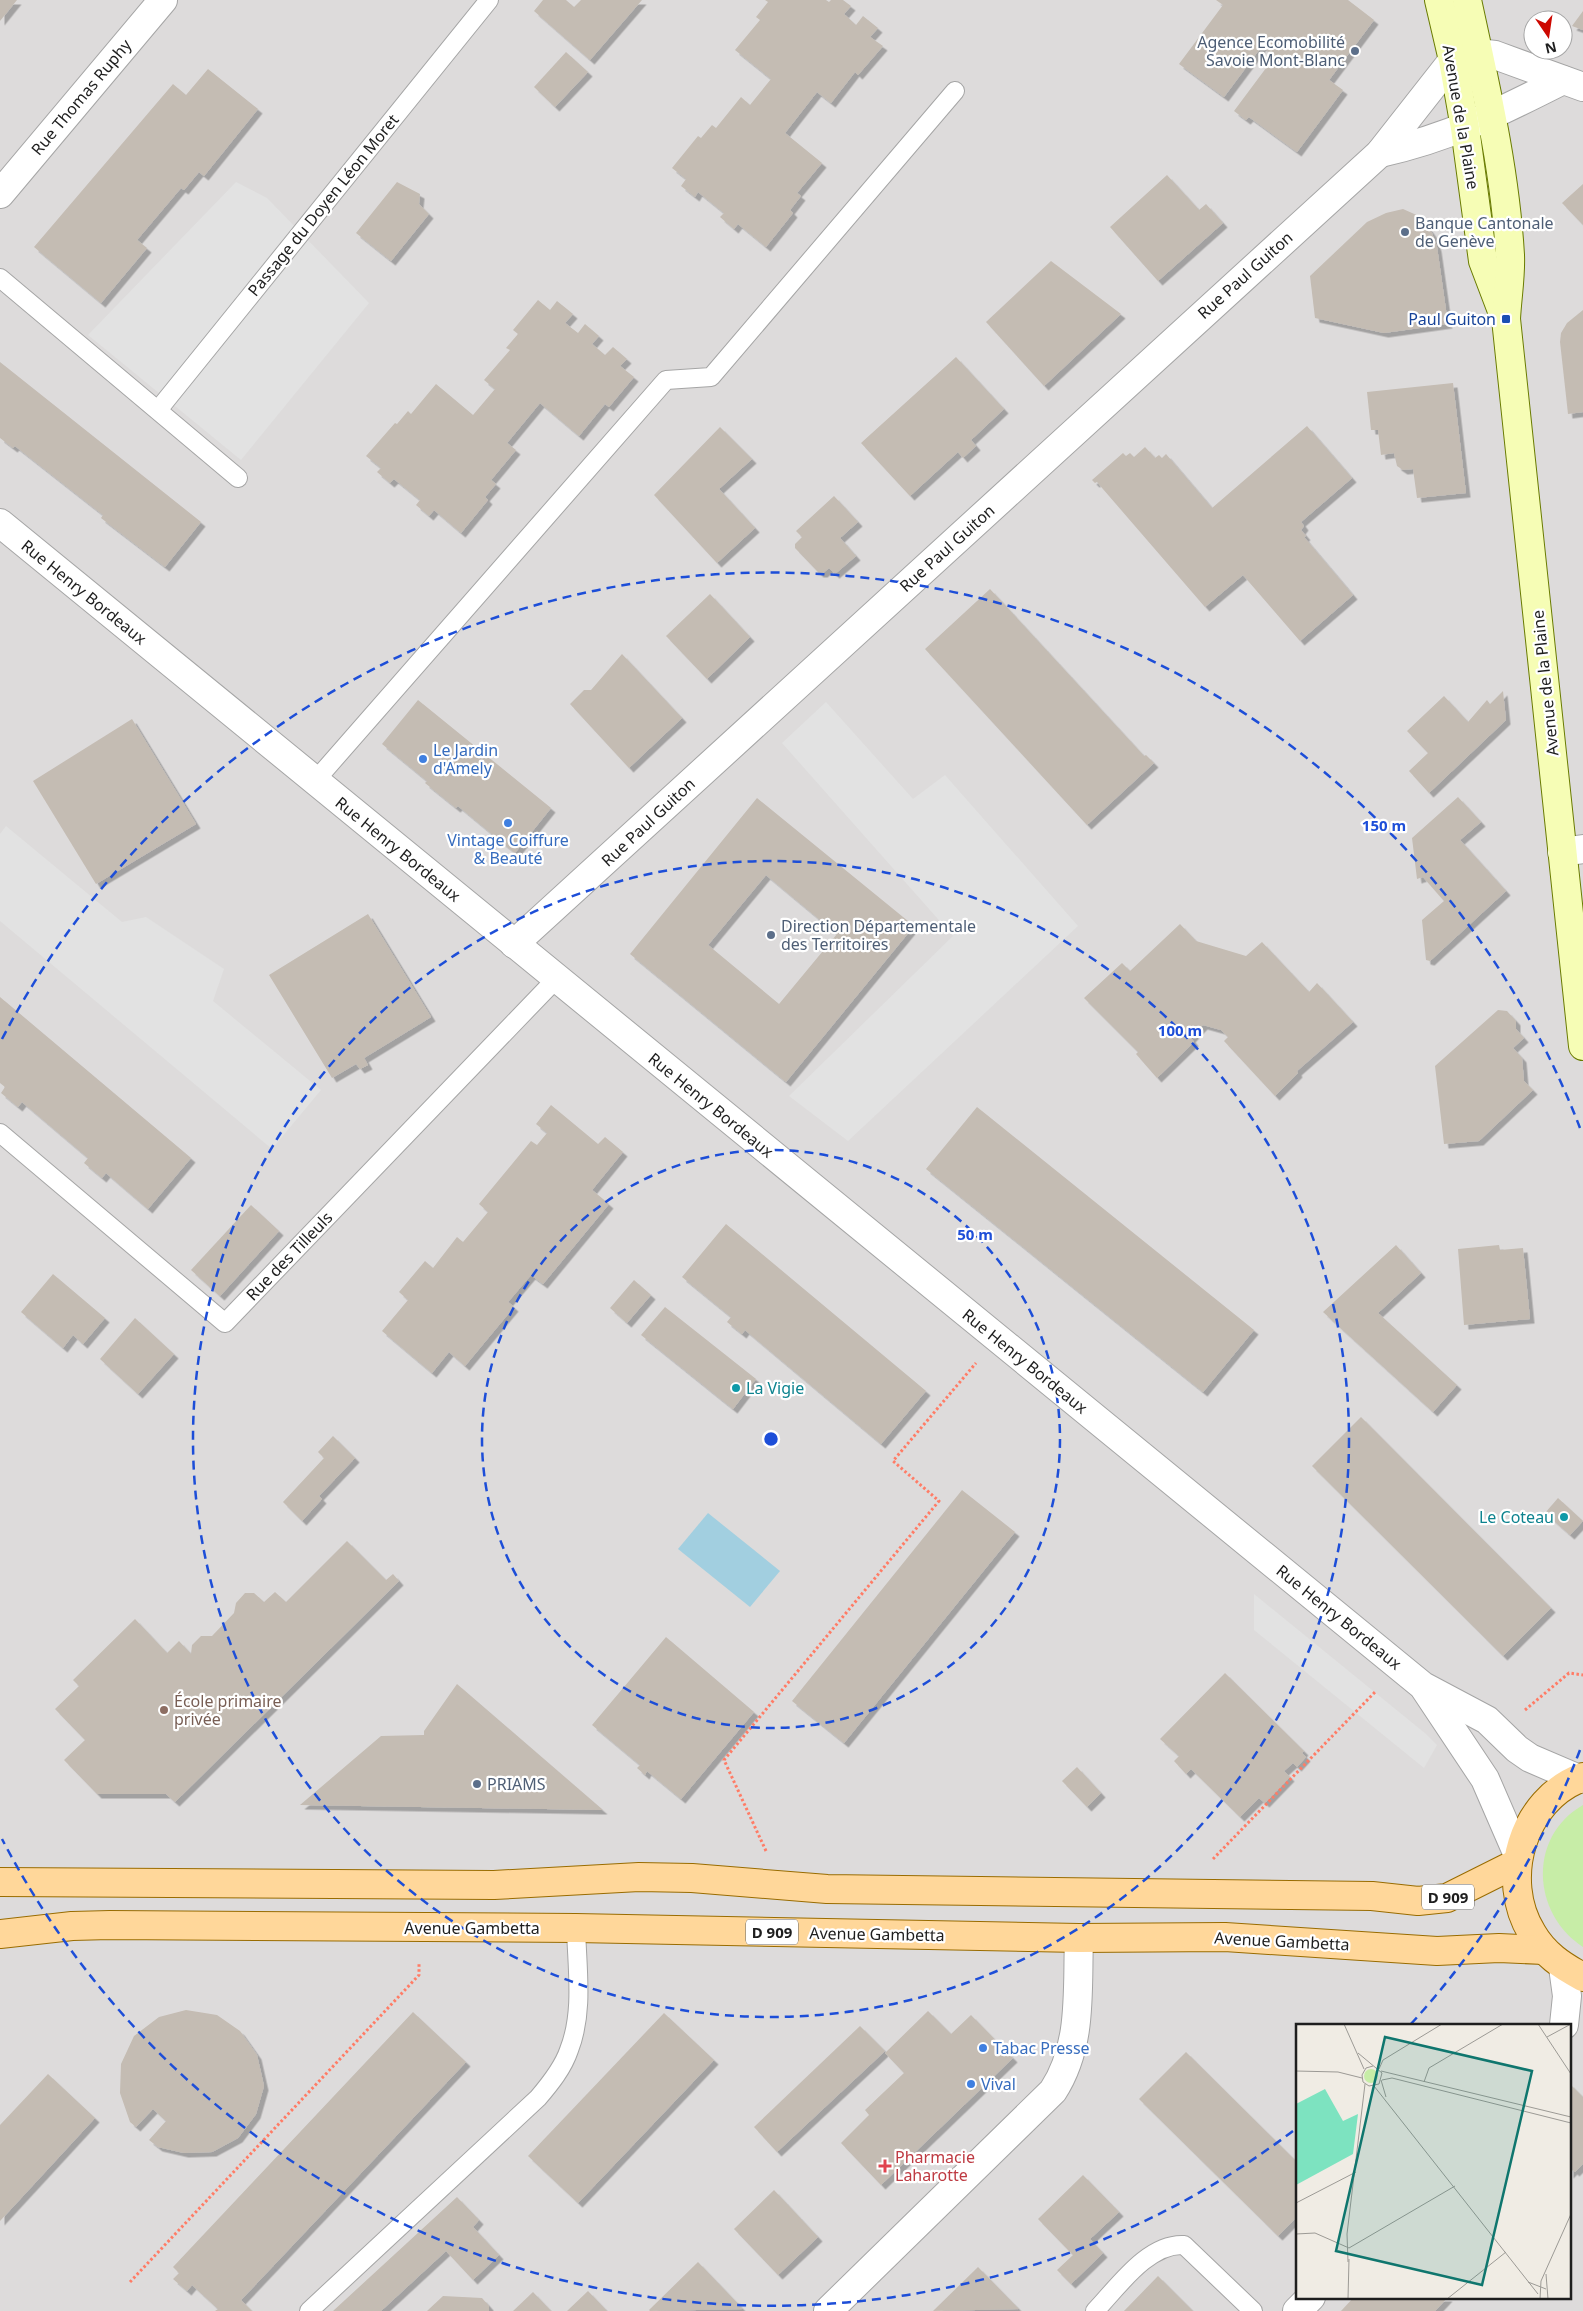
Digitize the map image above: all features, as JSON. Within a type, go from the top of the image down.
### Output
[{"type":"main road","name":"Avenue de la Plaine","points":[[1439,0],[1492,117],[1510,256],[1506,319],[1572,851],[1583,1046]]},
{"type":"main road","name":"Avenue de la Plaine","points":[[1467,0],[1465,128],[1483,260],[1506,319]]},
{"type":"main road","points":[[1563,1965],[1532,1933],[1523,1915],[1518,1896],[1518,1859],[1524,1836],[1542,1807],[1561,1789],[1581,1778]]},
{"type":"main road","name":"D 909","points":[[0,1882],[494,1885],[544,1884],[614,1877],[692,1878],[783,1886],[1372,1896],[1428,1900],[1447,1898],[1518,1859]]},
{"type":"main road","name":"Avenue Gambetta","points":[[0,1934],[72,1926],[110,1925],[576,1928],[1079,1938],[1225,1937],[1437,1950],[1499,1948],[1563,1965]]},
{"type":"street","name":"Rue Thomas Ruphy","points":[[0,194],[163,0]]},
{"type":"street","points":[[1466,57],[1495,55],[1525,64],[1573,84]]},
{"type":"street","name":"Rue Paul Guiton","points":[[514,944],[1380,153],[1466,57]]},
{"type":"street","points":[[1380,153],[1418,145],[1573,84]]},
{"type":"street","name":"Rue Henry Bordeaux","points":[[0,523],[1423,1686],[1487,1720],[1530,1758],[1581,1778]]},
{"type":"street","name":"Rue Henry Bordeaux","points":[[1423,1686],[1485,1779],[1518,1859]]},
{"type":"street","points":[[828,2311],[1053,2091],[1065,2071],[1074,2040],[1079,1938]]},
{"type":"street","points":[[1563,1965],[1567,1996],[1564,2024]]},
{"type":"street","points":[[1297,2311],[1310,2298]]},
{"type":"lane","name":"Passage du Doyen Léon Moret","points":[[158,410],[489,0]]},
{"type":"lane","points":[[315,781],[666,380],[711,377],[955,91]]},
{"type":"lane","points":[[0,278],[238,478]]},
{"type":"lane","name":"Rue des Tilleuls","points":[[0,1133],[225,1323],[557,978]]},
{"type":"lane","points":[[309,2311],[538,2098],[554,2078],[569,2051],[577,2018],[576,1928]]},
{"type":"lane","points":[[1095,2311],[1150,2255],[1173,2244],[1184,2245],[1253,2311]]},
{"type":"path","points":[[783,1886],[724,1760],[939,1501],[893,1461],[997,1338]]},
{"type":"path","points":[[1180,1894],[1400,1667]]},
{"type":"path","points":[[1504,1737],[1516,1718],[1569,1673],[1583,1675]]},
{"type":"path","points":[[130,2282],[419,1975],[418,1928]]},
{"type":"shaded area","points":[[0,0],[1583,0],[1583,2311],[0,2311]]},
{"type":"shaded area","points":[[236,182],[267,198],[369,303],[241,460],[88,335]]},
{"type":"shaded area","points":[[826,702],[913,799],[945,775],[1078,926],[848,1141],[789,1096],[953,936],[782,743]]},
{"type":"shaded area","points":[[6,826],[122,922],[146,917],[224,969],[213,1001],[321,1090],[272,1149],[0,921],[0,834]]},
{"type":"shaded area","points":[[1254,1594],[1437,1745],[1424,1768],[1254,1630]]},
{"type":"green space","points":[[1583,1805],[1583,1947],[1566,1933],[1554,1915],[1546,1896],[1543,1876],[1545,1855],[1552,1836],[1565,1819]]},
{"type":"water","points":[[708,1513],[780,1571],[750,1607],[678,1549]]},
{"type":"building","points":[[0,0],[17,0],[0,21]]},
{"type":"building","points":[[543,0],[566,0],[574,7],[581,0],[642,0],[590,60],[534,11]]},
{"type":"building","points":[[765,0],[826,0],[829,2],[831,0],[843,0],[851,6],[844,14],[856,25],[863,16],[878,28],[870,37],[883,46],[858,75],[855,72],[831,103],[817,92],[785,133],[822,163],[797,193],[801,196],[790,210],[793,213],[766,247],[738,224],[734,229],[720,217],[724,213],[698,192],[695,197],[681,186],[686,179],[672,168],[698,136],[701,138],[712,125],[716,128],[741,97],[750,105],[771,79],[735,50],[760,20],[756,17],[768,2]]},
{"type":"building","points":[[1216,0],[1348,0],[1374,20],[1329,80],[1343,90],[1297,152],[1249,117],[1246,120],[1234,111],[1275,56],[1262,46],[1224,97],[1179,64],[1223,5]]},
{"type":"building","points":[[1583,11],[1583,30],[1573,26]]},
{"type":"building","points":[[566,52],[588,72],[555,107],[534,87]]},
{"type":"building","points":[[208,69],[258,109],[204,176],[199,172],[184,190],[181,188],[137,240],[147,248],[101,303],[34,247],[173,84],[186,95]]},
{"type":"building","points":[[1167,175],[1199,210],[1206,204],[1223,223],[1158,281],[1110,227]]},
{"type":"building","points":[[397,182],[420,194],[419,204],[429,214],[391,261],[356,233]]},
{"type":"building","points":[[1583,184],[1583,225],[1562,203]]},
{"type":"building","points":[[1403,209],[1421,217],[1432,233],[1437,247],[1448,324],[1384,333],[1315,318],[1310,276],[1367,222],[1386,213]]},
{"type":"building","points":[[1051,261],[1121,314],[1044,386],[986,322]]},
{"type":"building","points":[[538,300],[550,310],[557,301],[573,314],[565,323],[578,333],[585,324],[599,336],[592,344],[605,355],[613,347],[627,359],[620,366],[634,377],[609,407],[605,404],[579,436],[540,403],[507,443],[516,450],[491,480],[496,484],[485,497],[488,500],[461,533],[434,510],[429,516],[416,505],[420,500],[394,479],[390,483],[377,472],[381,468],[366,456],[395,423],[397,424],[408,411],[411,414],[436,384],[473,415],[495,389],[484,380],[510,350],[506,348],[518,334],[513,330]]},
{"type":"building","points":[[1583,310],[1583,412],[1568,414],[1560,342],[1561,333],[1567,323]]},
{"type":"building","points":[[956,357],[1004,409],[971,440],[976,446],[963,458],[958,452],[910,496],[861,443]]},
{"type":"building","points":[[0,362],[201,522],[165,567],[101,518],[103,515],[15,446],[13,448],[0,438]]},
{"type":"building","points":[[1453,383],[1466,493],[1417,498],[1413,469],[1403,470],[1397,466],[1394,453],[1381,455],[1378,430],[1371,430],[1367,392]]},
{"type":"building","points":[[1307,426],[1352,478],[1301,522],[1304,526],[1301,530],[1306,536],[1304,537],[1353,595],[1300,641],[1243,575],[1205,607],[1097,482],[1095,483],[1092,480],[1123,453],[1126,456],[1130,453],[1134,457],[1145,447],[1155,458],[1159,455],[1162,458],[1166,454],[1212,508]]},
{"type":"building","points":[[720,427],[752,459],[719,489],[755,528],[717,563],[654,495]]},
{"type":"building","points":[[834,496],[858,522],[840,538],[856,556],[835,574],[829,568],[823,573],[819,573],[795,548],[795,544],[802,537],[796,531]]},
{"type":"building","points":[[990,589],[1144,756],[1146,755],[1154,763],[1087,825],[925,649]]},
{"type":"building","points":[[710,594],[750,637],[707,679],[666,636]]},
{"type":"building","points":[[622,654],[682,718],[629,768],[570,704],[584,690],[591,690]]},
{"type":"building","points":[[1503,691],[1506,720],[1429,793],[1409,771],[1428,753],[1407,731],[1444,696],[1468,722],[1487,700],[1490,704]]},
{"type":"building","points":[[418,700],[551,808],[515,853],[458,806],[456,808],[425,783],[427,781],[382,744]]},
{"type":"building","points":[[132,719],[196,824],[96,884],[33,781]]},
{"type":"building","points":[[1458,797],[1481,822],[1460,840],[1506,891],[1430,961],[1426,960],[1422,920],[1444,901],[1423,877],[1417,879],[1412,838]]},
{"type":"building","points":[[757,798],[914,926],[786,1082],[630,954]],"holes":[[[766,875],[837,934],[779,1004],[708,945]]]},
{"type":"building","points":[[368,914],[431,1017],[364,1058],[368,1065],[360,1069],[356,1064],[332,1078],[269,975]]},
{"type":"building","points":[[1180,924],[1196,941],[1246,956],[1262,942],[1309,992],[1317,983],[1353,1022],[1297,1071],[1298,1073],[1275,1096],[1224,1041],[1228,1037],[1221,1030],[1203,1025],[1191,1038],[1194,1042],[1157,1078],[1136,1054],[1138,1052],[1084,998],[1122,963],[1130,971]]},
{"type":"building","points":[[0,997],[191,1158],[148,1209],[106,1173],[102,1178],[84,1163],[88,1158],[22,1102],[18,1107],[1,1093],[5,1087],[0,1083]]},
{"type":"building","points":[[1498,1010],[1507,1011],[1516,1021],[1516,1029],[1524,1038],[1513,1048],[1522,1058],[1524,1081],[1533,1090],[1479,1141],[1444,1144],[1435,1066]]},
{"type":"building","points":[[551,1105],[598,1144],[605,1137],[623,1152],[592,1190],[609,1204],[543,1284],[531,1275],[508,1302],[514,1307],[465,1366],[449,1352],[432,1373],[382,1331],[408,1300],[399,1292],[425,1261],[433,1268],[457,1237],[463,1242],[488,1212],[479,1204],[531,1141],[537,1145],[547,1133],[536,1124]]},
{"type":"building","points":[[977,1107],[1254,1330],[1203,1392],[926,1169]]},
{"type":"building","points":[[251,1205],[279,1231],[220,1296],[191,1270]]},
{"type":"building","points":[[726,1224],[926,1391],[881,1444],[745,1330],[742,1334],[727,1322],[731,1317],[682,1277]]},
{"type":"building","points":[[1396,1245],[1421,1273],[1378,1313],[1457,1385],[1433,1412],[1323,1312]]},
{"type":"building","points":[[1499,1245],[1500,1250],[1523,1248],[1530,1319],[1464,1325],[1458,1249]]},
{"type":"building","points":[[53,1274],[105,1318],[83,1344],[73,1335],[63,1348],[21,1312]]},
{"type":"building","points":[[634,1280],[651,1295],[627,1323],[610,1308]]},
{"type":"building","points":[[665,1307],[756,1379],[733,1409],[641,1335]]},
{"type":"building","points":[[135,1318],[174,1354],[138,1394],[100,1359]]},
{"type":"building","points":[[1361,1417],[1551,1608],[1503,1656],[1312,1466]]},
{"type":"building","points":[[333,1436],[355,1458],[319,1496],[322,1499],[302,1521],[283,1502],[324,1458],[318,1452]]},
{"type":"building","points":[[962,1490],[1015,1532],[844,1743],[792,1701]]},
{"type":"building","name":"Le Coteau","points":[[1558,1498],[1583,1521],[1570,1535],[1545,1513]]},
{"type":"building","points":[[347,1541],[386,1580],[393,1574],[399,1581],[175,1802],[166,1794],[97,1794],[64,1760],[85,1740],[55,1709],[79,1686],[73,1680],[135,1619],[167,1653],[179,1641],[191,1654],[192,1645],[201,1636],[212,1636],[234,1613],[236,1603],[245,1593],[254,1593],[264,1602],[275,1592],[286,1602]]},
{"type":"building","points":[[666,1637],[754,1712],[681,1799],[647,1771],[645,1775],[637,1768],[640,1765],[592,1725]]},
{"type":"building","points":[[1225,1673],[1304,1751],[1302,1753],[1306,1757],[1297,1767],[1293,1763],[1284,1771],[1290,1777],[1265,1803],[1259,1798],[1240,1817],[1191,1769],[1186,1774],[1174,1761],[1179,1756],[1160,1739]]},
{"type":"building","points":[[457,1684],[603,1810],[300,1805],[381,1736],[424,1735],[424,1731]]},
{"type":"building","points":[[1077,1767],[1101,1793],[1087,1807],[1062,1781]]},
{"type":"building","points":[[186,2010],[217,2015],[240,2031],[257,2055],[264,2086],[256,2114],[238,2138],[212,2152],[184,2153],[158,2147],[149,2140],[166,2121],[153,2109],[136,2127],[130,2122],[120,2093],[121,2064],[134,2036],[159,2017]]},
{"type":"building","points":[[928,2011],[951,2034],[971,2015],[1013,2058],[881,2185],[841,2143],[869,2115],[865,2110],[904,2073],[885,2053]]},
{"type":"building","points":[[413,2012],[466,2062],[241,2300],[252,2311],[215,2311],[218,2309],[192,2285],[187,2291],[173,2279],[179,2273],[173,2267]]},
{"type":"building","points":[[664,2013],[714,2060],[578,2203],[528,2156]]},
{"type":"building","points":[[860,2026],[885,2051],[777,2152],[754,2127]]},
{"type":"building","points":[[1186,2052],[1296,2161],[1296,2218],[1278,2236],[1139,2099]]},
{"type":"building","points":[[48,2074],[95,2118],[0,2221],[0,2125]]},
{"type":"building","points":[[1570,2084],[1583,2097],[1583,2164],[1575,2172],[1573,2170],[1570,2173]]},
{"type":"building","points":[[1083,2175],[1119,2212],[1090,2239],[1103,2253],[1071,2284],[1057,2270],[1073,2255],[1038,2219]]},
{"type":"building","points":[[774,2190],[818,2237],[778,2275],[734,2229]]},
{"type":"building","points":[[457,2197],[479,2220],[473,2227],[499,2255],[473,2280],[446,2251],[381,2311],[333,2311]]},
{"type":"building","points":[[698,2262],[743,2309],[649,2310]]},
{"type":"building","points":[[978,2267],[1019,2309],[933,2311]]},
{"type":"building","points":[[1158,2276],[1193,2311],[1124,2311]]},
{"type":"building","points":[[588,2291],[607,2311],[567,2311]]},
{"type":"building","points":[[533,2292],[551,2311],[513,2311]]},
{"type":"building","points":[[443,2296],[482,2298],[489,2306],[489,2311],[427,2311]]},
{"type":"building","points":[[1353,2298],[1447,2298],[1435,2311],[1341,2311]]},
{"type":"place","name":"Agence Ecomobilité Savoie Mont-Blanc","points":[[1355,51]]},
{"type":"place","name":"Banque Cantonale de Genève","points":[[1405,232]]},
{"type":"place","name":"Paul Guiton","points":[[1506,319]]},
{"type":"place","name":"Le Jardin d'Amely","points":[[423,759]]},
{"type":"place","name":"Vintage Coiffure & Beauté","points":[[508,823]]},
{"type":"place","name":"Direction Départementale des Territoires","points":[[771,935]]},
{"type":"place","name":"La Vigie","points":[[736,1388]]},
{"type":"place","name":"Le Coteau","points":[[1564,1517]]},
{"type":"place","name":"École primaire privée","points":[[164,1710]]},
{"type":"place","name":"PRIAMS","points":[[477,1784]]},
{"type":"place","name":"Tabac Presse","points":[[983,2048]]},
{"type":"place","name":"Vival","points":[[971,2084]]},
{"type":"place","name":"Pharmacie Laharotte","points":[[885,2166]]}]
